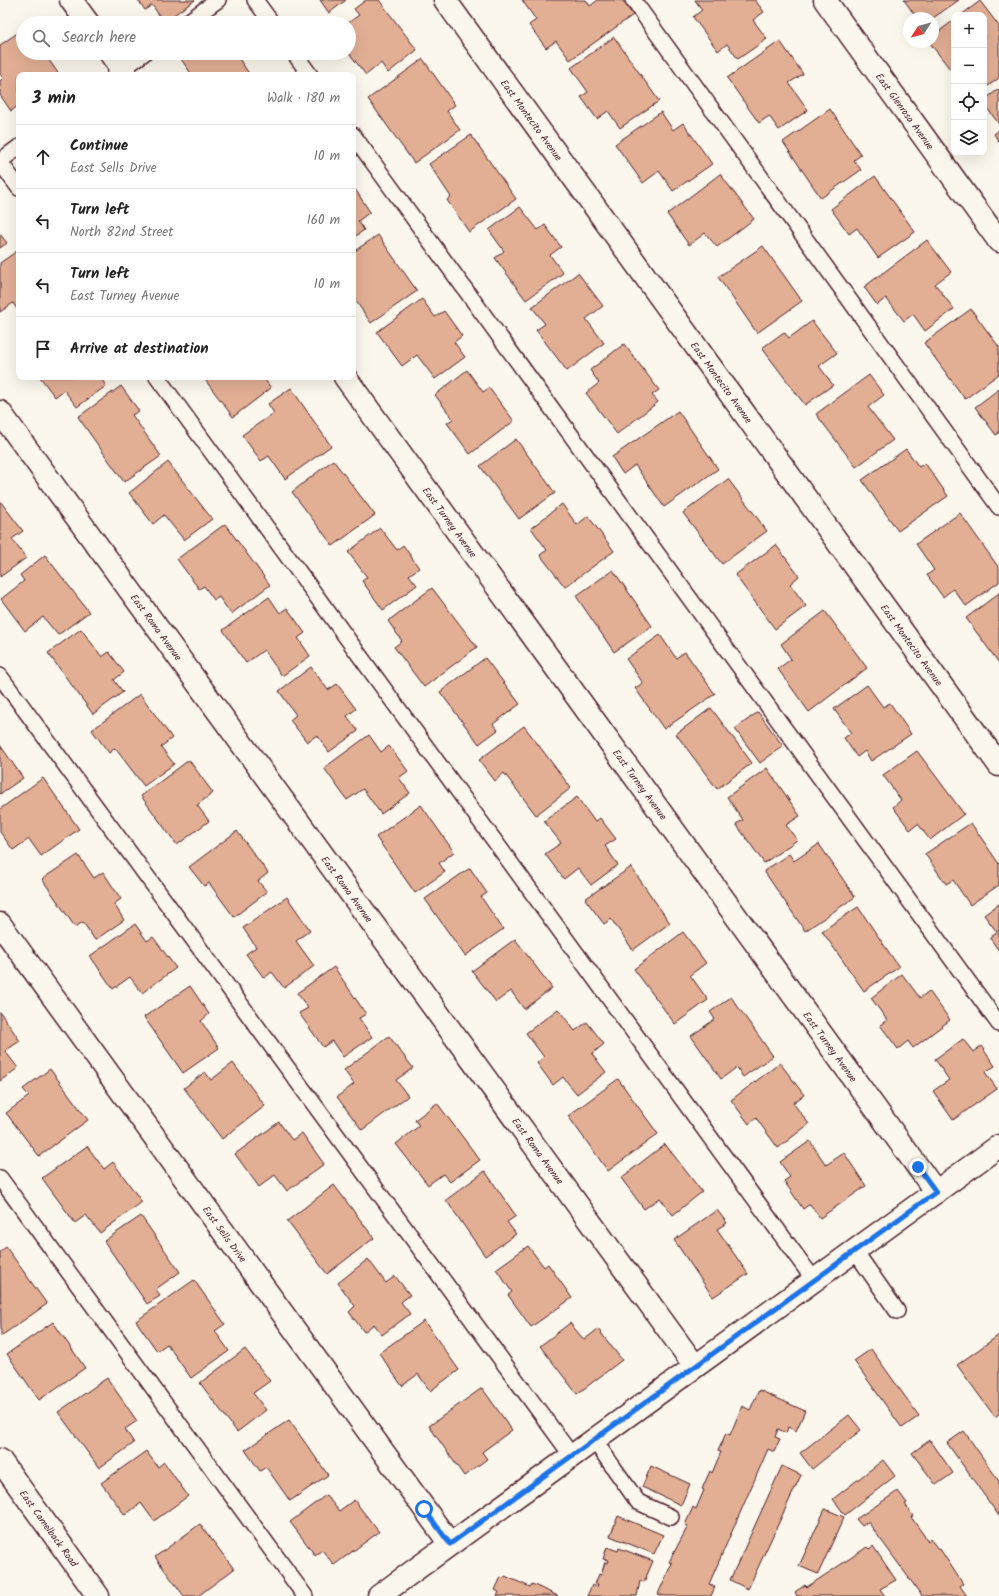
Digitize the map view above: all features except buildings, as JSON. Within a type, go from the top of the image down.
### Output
[{"type":"street","points":[[71,0],[83,16]]},
{"type":"street","name":"East Montecito Avenue","points":[[445,0],[999,765]]},
{"type":"street","name":"East Glenrosa Avenue","points":[[825,0],[999,241]]},
{"type":"street","name":"East Turney Avenue","points":[[347,380],[936,1192]]},
{"type":"street","name":"East Roma Avenue","points":[[0,412],[695,1366]]},
{"type":"street","name":"East Sells Drive","points":[[0,924],[450,1544]]},
{"type":"street","points":[[379,1596],[999,1146]]},
{"type":"street","name":"East Camelback Road","points":[[0,1460],[98,1596]]},
{"type":"lane","points":[[196,16],[218,0]]},
{"type":"lane","points":[[255,0],[267,16]]},
{"type":"lane","points":[[633,0],[999,507]]},
{"type":"lane","points":[[118,68],[132,60]]},
{"type":"lane","points":[[299,60],[308,72]]},
{"type":"lane","points":[[356,139],[999,1024]]},
{"type":"lane","points":[[16,149],[0,161],[16,184]]},
{"type":"lane","points":[[159,380],[814,1280]]},
{"type":"lane","points":[[0,676],[572,1456]]},
{"type":"lane","points":[[0,1178],[305,1596]]},
{"type":"lane","points":[[855,1251],[898,1311]]},
{"type":"lane","points":[[594,1440],[638,1502],[671,1517]]},
{"type":"route","points":[[424,1509],[450,1544],[936,1192],[918,1167]]}]
